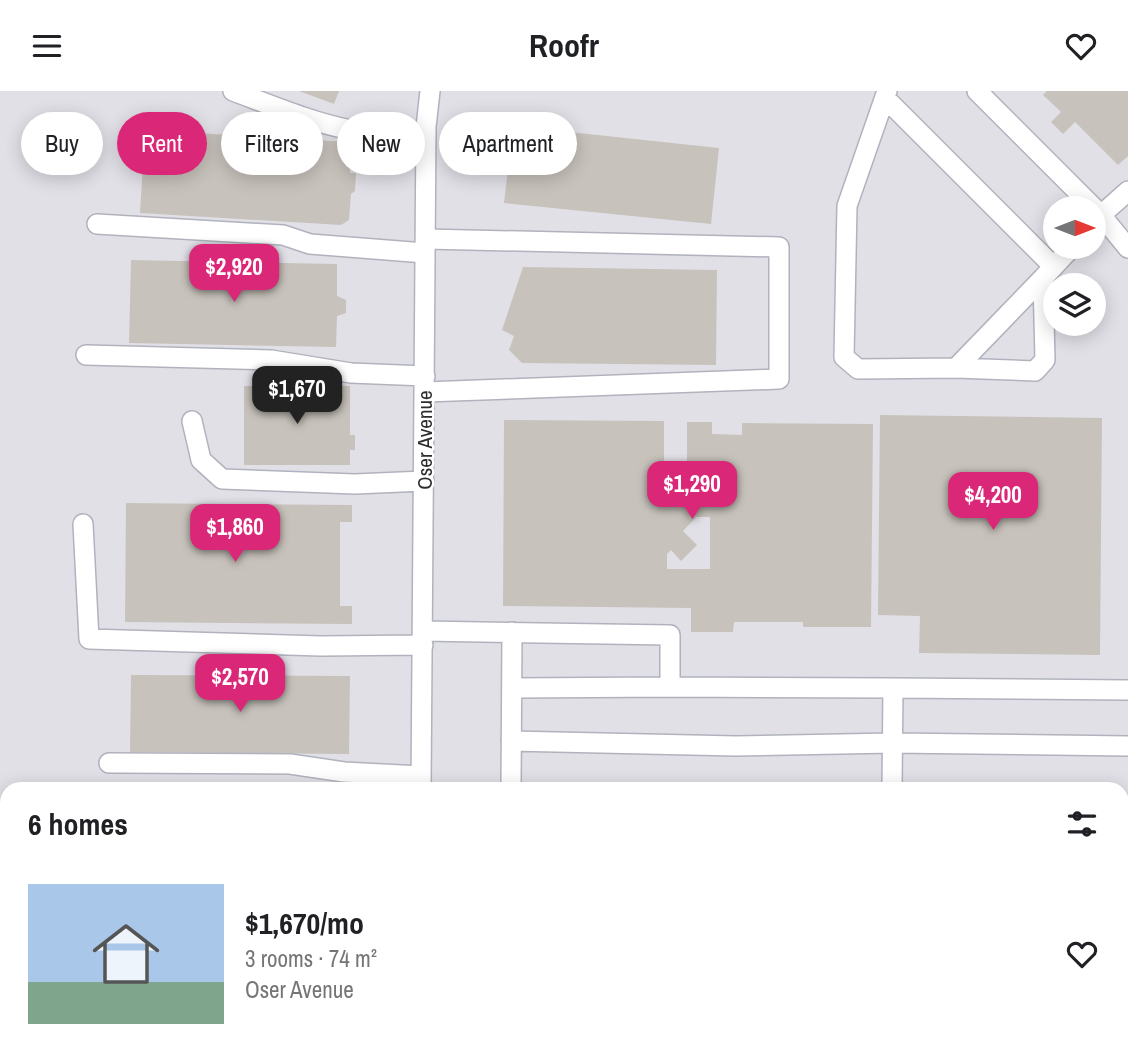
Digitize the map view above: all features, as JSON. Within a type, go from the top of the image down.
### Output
[{"type":"street","points":[[233,91],[300,116],[351,129],[385,133],[426,132]]},
{"type":"street","name":"Oser Avenue","points":[[421,782],[426,132],[430,91]]},
{"type":"street","points":[[977,91],[1076,196]]},
{"type":"street","points":[[886,95],[1048,272],[1045,360],[1035,371],[956,368],[858,369],[844,356],[847,206],[886,95]]},
{"type":"street","points":[[1106,212],[1128,191]]},
{"type":"street","points":[[86,355],[271,360],[425,384],[779,379],[779,247],[334,247],[310,244],[284,235],[97,224]]},
{"type":"street","points":[[1106,227],[1128,248]]},
{"type":"street","points":[[956,368],[1060,259]]},
{"type":"street","points":[[192,421],[201,460],[222,479],[355,484],[424,481]]},
{"type":"street","points":[[83,524],[89,639],[321,646],[512,632],[670,635],[670,688]]},
{"type":"street","points":[[511,782],[512,632]]},
{"type":"street","points":[[512,688],[1128,690]]},
{"type":"street","points":[[892,782],[893,688]]},
{"type":"street","points":[[511,741],[736,746],[893,743],[1128,746]]},
{"type":"street","points":[[109,763],[290,764],[414,782]]},
{"type":"shaded area","points":[[0,91],[1128,91],[1128,782],[0,782]]},
{"type":"building","points":[[299,91],[339,91],[334,104]]},
{"type":"building","points":[[1047,91],[1128,91],[1128,156],[1118,165],[1075,122],[1063,134],[1051,122],[1061,112],[1043,95]]},
{"type":"building","points":[[577,133],[719,148],[711,224],[504,203],[507,175],[577,175]]},
{"type":"building","points":[[207,134],[221,135],[221,175],[323,175],[323,141],[337,141],[337,175],[356,175],[349,220],[341,225],[140,213],[142,175],[207,175]]},
{"type":"building","points":[[131,260],[337,264],[337,296],[346,300],[346,313],[337,316],[336,347],[129,343]]},
{"type":"building","points":[[523,267],[717,270],[716,365],[522,363],[509,350],[514,336],[502,330]]},
{"type":"building","points":[[244,386],[350,386],[350,435],[355,435],[355,450],[350,450],[350,465],[244,465]]},
{"type":"building","points":[[880,415],[1102,418],[1100,655],[919,653],[920,616],[878,615]]},
{"type":"building","points":[[504,420],[664,421],[664,476],[687,477],[687,422],[712,422],[712,434],[742,435],[742,423],[873,424],[871,627],[803,627],[803,622],[734,622],[733,632],[691,632],[691,608],[503,606]],"holes":[[[696,517],[710,517],[710,569],[667,569],[667,554],[671,550],[681,561],[697,545],[683,531]]]},
{"type":"building","points":[[126,503],[352,505],[352,522],[340,522],[340,606],[352,606],[352,624],[125,622]]},
{"type":"building","points":[[131,675],[350,676],[349,754],[130,752]]}]
